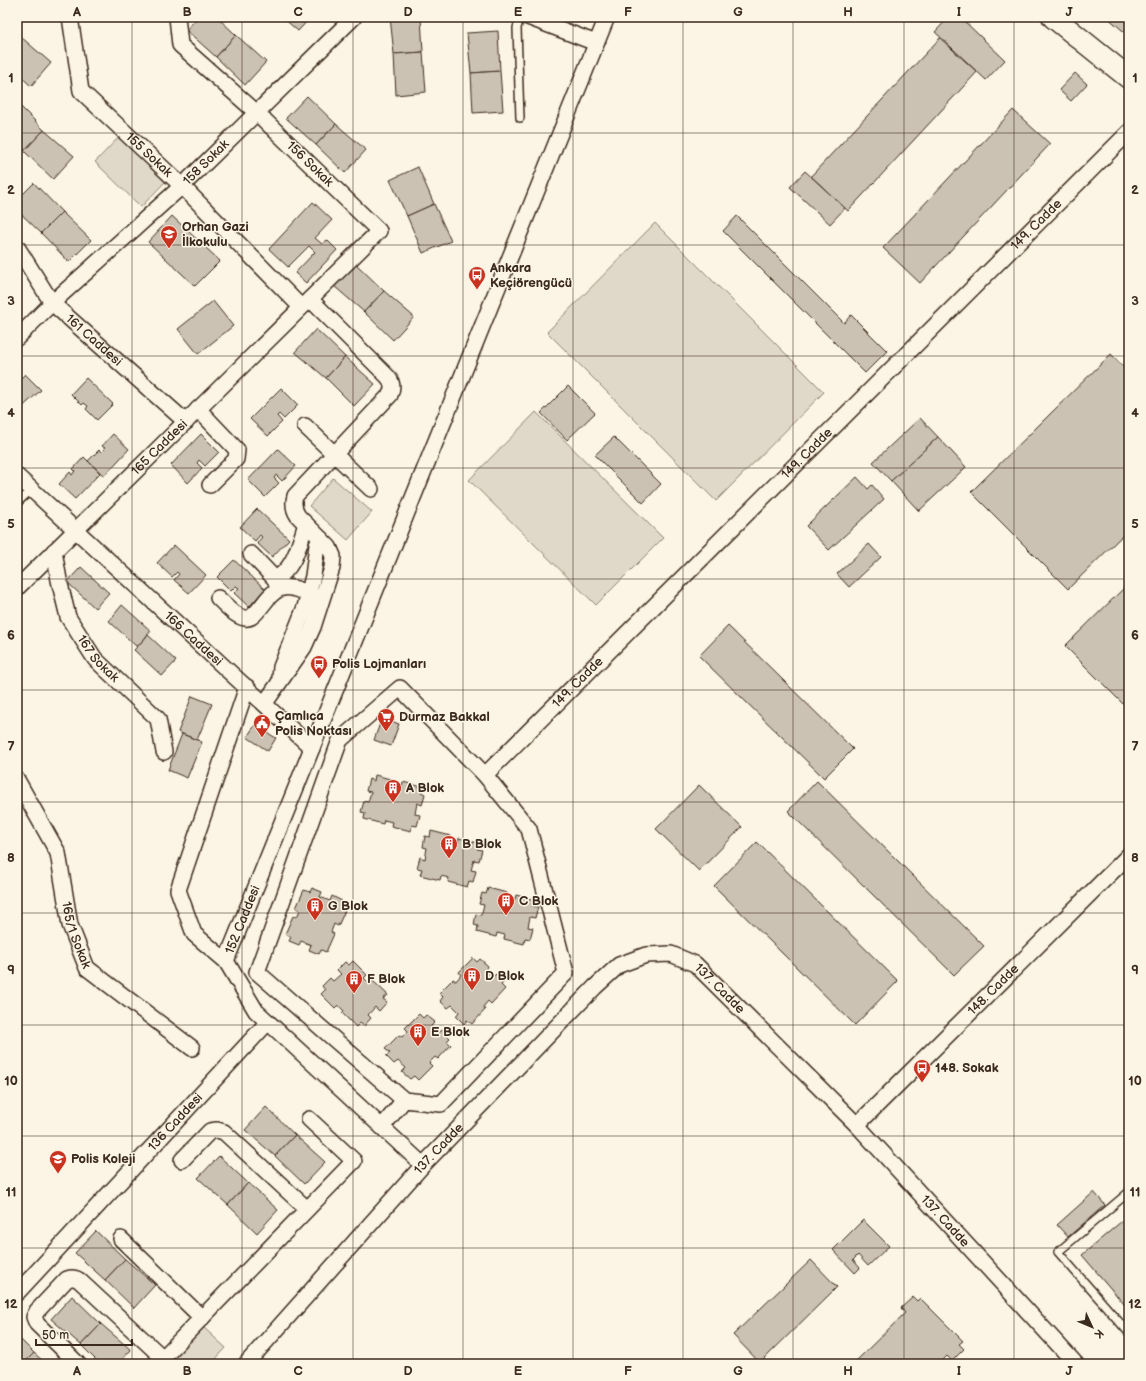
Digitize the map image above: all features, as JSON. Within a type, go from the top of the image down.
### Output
[{"type":"street","name":"155 Sokak","points":[[70,17],[81,91],[306,303],[388,377],[392,387],[390,395],[296,496],[294,501],[295,511],[330,547],[333,562],[323,600],[304,647],[265,703]]},
{"type":"street","name":"156 Sokak","points":[[177,17],[180,45],[257,113],[379,230],[306,303]]},
{"type":"street","name":"158 Sokak","points":[[17,338],[52,303],[182,186],[354,17]]},
{"type":"street","points":[[528,17],[596,44]]},
{"type":"street","name":"152 Caddesi","points":[[423,1165],[256,1011],[226,961],[607,17]]},
{"type":"street","points":[[1053,17],[1129,78]]},
{"type":"street","name":"149. Cadde","points":[[485,776],[1129,132]]},
{"type":"street","name":"161 Caddesi","points":[[17,247],[52,303],[186,422]]},
{"type":"street","name":"165 Caddesi","points":[[17,588],[306,303]]},
{"type":"street","points":[[198,409],[237,450],[236,459],[210,485]]},
{"type":"street","points":[[305,426],[371,490]]},
{"type":"street","name":"166 Caddesi","points":[[17,476],[265,703],[312,748]]},
{"type":"street","points":[[218,598],[236,614],[245,618],[249,618],[254,614],[273,592],[291,565],[306,524]]},
{"type":"street","points":[[280,681],[280,667],[300,622],[309,594],[317,545],[321,539]]},
{"type":"street","name":"167 Sokak","points":[[54,551],[68,617],[96,659],[158,719],[164,752]]},
{"type":"street","points":[[251,554],[277,584],[323,600]]},
{"type":"street","points":[[226,961],[194,934],[178,890],[247,687]]},
{"type":"street","points":[[400,688],[485,776],[529,829],[566,973],[441,1104],[404,1100],[257,972],[340,740],[400,688]]},
{"type":"street","name":"165/1 Sokak","points":[[17,780],[58,853],[70,925],[87,968],[192,1048]]},
{"type":"street","name":"148. Cadde","points":[[857,1125],[1129,855]]},
{"type":"street","name":"137. Cadde","points":[[246,1364],[423,1165],[595,987],[619,965],[646,955],[671,954],[695,964],[857,1125],[1076,1364]]},
{"type":"street","name":"136 Caddesi","points":[[17,1293],[268,1022]]},
{"type":"street","points":[[382,1127],[404,1100]]},
{"type":"street","points":[[78,1364],[37,1324],[34,1317],[36,1311],[67,1279],[70,1278],[78,1280],[160,1361],[354,1161],[310,1119]]},
{"type":"street","points":[[182,1160],[210,1132],[217,1130],[224,1132],[307,1209]]},
{"type":"street","points":[[121,1239],[202,1318]]},
{"type":"lane","points":[[520,17],[517,28],[520,118]]},
{"type":"lane","points":[[17,503],[32,489]]},
{"type":"lane","points":[[1129,1192],[1058,1252],[1129,1333]]},
{"type":"shaded area","points":[[119,137],[165,182],[141,207],[95,162]]},
{"type":"shaded area","points":[[655,223],[824,392],[716,501],[547,332]]},
{"type":"shaded area","points":[[536,412],[663,538],[596,605],[469,480]]},
{"type":"shaded area","points":[[333,478],[372,512],[348,540],[309,506]]},
{"type":"shaded area","points":[[202,1326],[226,1348],[211,1364],[167,1364]]},
{"type":"building","points":[[198,17],[217,17],[236,35],[216,57],[186,30]]},
{"type":"building","points":[[282,17],[311,17],[298,31]]},
{"type":"building","points":[[390,17],[421,17],[423,52],[394,54]]},
{"type":"building","points":[[949,17],[960,17],[1005,60],[986,80],[935,32]]},
{"type":"building","points":[[1107,17],[1129,17],[1129,36]]},
{"type":"building","points":[[498,31],[500,71],[471,73],[467,33]]},
{"type":"building","points":[[17,33],[21,37],[17,41]]},
{"type":"building","points":[[236,35],[266,62],[245,85],[216,57]]},
{"type":"building","points":[[21,37],[51,63],[31,86],[17,73],[17,41]]},
{"type":"building","points":[[940,38],[977,72],[848,211],[811,176]]},
{"type":"building","points":[[423,52],[426,92],[396,95],[394,54]]},
{"type":"building","points":[[500,71],[503,111],[473,113],[471,73]]},
{"type":"building","points":[[1075,73],[1087,84],[1071,101],[1059,90]]},
{"type":"building","points":[[307,96],[336,124],[316,145],[286,118]]},
{"type":"building","points":[[17,103],[44,130],[24,151],[17,145]]},
{"type":"building","points":[[1013,110],[1050,144],[920,283],[883,248]]},
{"type":"building","points":[[336,124],[366,150],[345,173],[316,145]]},
{"type":"building","points":[[44,130],[74,156],[53,179],[24,151]]},
{"type":"building","points":[[418,167],[434,204],[407,216],[390,180]]},
{"type":"building","points":[[805,171],[845,208],[830,224],[790,187]]},
{"type":"building","points":[[34,183],[62,212],[41,233],[17,210],[17,200]]},
{"type":"building","points":[[313,202],[332,220],[315,238],[322,244],[327,240],[337,250],[306,283],[295,273],[315,252],[309,246],[288,267],[269,249]]},
{"type":"building","points":[[434,204],[451,241],[423,253],[407,216]]},
{"type":"building","points":[[62,212],[91,240],[69,262],[41,233]]},
{"type":"building","points":[[172,216],[220,261],[195,286],[148,242]]},
{"type":"building","points":[[737,216],[844,323],[851,315],[887,351],[865,373],[723,231]]},
{"type":"building","points":[[355,263],[384,291],[364,312],[334,286]]},
{"type":"building","points":[[384,291],[414,317],[393,340],[364,312]]},
{"type":"building","points":[[213,301],[233,326],[198,354],[178,329]]},
{"type":"building","points":[[316,329],[345,357],[326,378],[295,352]]},
{"type":"building","points":[[1111,354],[1129,373],[1129,529],[1068,589],[971,492]]},
{"type":"building","points":[[345,357],[375,384],[354,406],[326,378]]},
{"type":"building","points":[[25,374],[41,390],[17,412],[17,382]]},
{"type":"building","points":[[86,378],[113,404],[97,420],[86,409],[88,406],[84,403],[82,405],[71,394]]},
{"type":"building","points":[[568,386],[595,413],[567,440],[541,413]]},
{"type":"building","points":[[281,388],[298,405],[284,419],[279,414],[277,416],[282,422],[268,436],[250,419]]},
{"type":"building","points":[[920,418],[938,437],[891,481],[873,462]]},
{"type":"building","points":[[113,434],[129,449],[104,476],[88,461],[99,450],[101,452],[105,448],[102,446]]},
{"type":"building","points":[[201,434],[219,452],[205,466],[199,460],[197,463],[202,468],[188,483],[171,465]]},
{"type":"building","points":[[614,437],[661,484],[643,503],[595,455]]},
{"type":"building","points":[[938,437],[966,467],[919,511],[891,481]]},
{"type":"building","points":[[278,449],[296,466],[282,481],[276,475],[274,478],[279,483],[265,497],[248,480]]},
{"type":"building","points":[[84,457],[100,473],[75,499],[59,484],[70,472],[72,475],[75,471],[73,469]]},
{"type":"building","points":[[857,477],[868,489],[872,485],[884,499],[829,550],[806,526]]},
{"type":"building","points":[[257,509],[289,539],[272,557],[257,543],[262,537],[260,535],[255,541],[240,527]]},
{"type":"building","points":[[869,544],[881,557],[849,587],[837,574]]},
{"type":"building","points":[[174,545],[206,575],[189,593],[174,580],[179,574],[177,572],[172,577],[157,563]]},
{"type":"building","points":[[234,560],[265,589],[249,607],[234,593],[239,588],[236,586],[231,591],[217,577]]},
{"type":"building","points":[[81,567],[109,593],[95,608],[67,582]]},
{"type":"building","points":[[1129,583],[1129,710],[1065,646]]},
{"type":"building","points":[[122,605],[151,631],[137,647],[109,621]]},
{"type":"building","points":[[728,626],[853,749],[824,778],[699,656]]},
{"type":"building","points":[[148,635],[176,661],[162,676],[134,650]]},
{"type":"building","points":[[192,696],[212,704],[197,740],[178,732]]},
{"type":"building","name":"Durmaz Bakkal","points":[[382,718],[399,724],[391,746],[374,740]]},
{"type":"building","name":"Çamlıca Polis Noktası","points":[[255,725],[276,738],[268,751],[247,737]]},
{"type":"building","points":[[182,734],[202,742],[187,778],[168,770]]},
{"type":"building","name":"A Blok","points":[[375,775],[394,780],[393,784],[402,786],[403,782],[422,787],[421,792],[425,794],[422,805],[417,803],[415,814],[420,815],[417,826],[412,825],[411,831],[391,826],[392,822],[384,820],[383,824],[364,819],[365,813],[361,812],[364,801],[368,802],[371,792],[366,791],[369,779],[374,781]]},
{"type":"building","points":[[817,781],[984,946],[954,975],[788,811]]},
{"type":"building","points":[[699,785],[742,827],[699,871],[656,829]]},
{"type":"building","name":"B Blok","points":[[431,831],[451,836],[450,840],[458,842],[459,838],[478,843],[477,849],[482,850],[479,861],[474,860],[471,870],[476,871],[473,882],[469,881],[467,887],[448,882],[449,878],[441,876],[440,880],[420,875],[422,869],[417,868],[420,857],[425,859],[427,848],[423,847],[425,836],[430,837]]},
{"type":"building","points":[[757,842],[898,981],[855,1025],[714,886]]},
{"type":"building","name":"G Blok","points":[[312,888],[322,892],[320,897],[330,901],[332,896],[342,901],[340,905],[346,908],[338,926],[334,924],[331,932],[334,934],[326,952],[321,950],[319,954],[309,950],[311,945],[301,941],[299,945],[289,941],[291,937],[285,934],[293,916],[297,917],[300,910],[296,908],[304,890],[310,892]]},
{"type":"building","name":"C Blok","points":[[488,888],[507,893],[506,897],[515,899],[516,895],[535,900],[533,906],[538,907],[535,918],[530,917],[528,927],[533,928],[530,939],[525,938],[524,944],[504,939],[505,935],[497,933],[496,937],[477,932],[478,926],[474,925],[476,914],[481,915],[484,905],[479,904],[482,893],[486,894]]},
{"type":"building","name":"D Blok","points":[[473,958],[477,962],[480,959],[488,966],[485,970],[493,977],[496,974],[504,982],[501,985],[505,989],[491,1004],[488,1001],[483,1007],[485,1010],[472,1024],[467,1020],[464,1024],[456,1016],[459,1012],[452,1005],[448,1008],[440,1001],[443,997],[439,993],[453,979],[456,981],[461,975],[459,972]]},
{"type":"building","name":"F Blok","points":[[353,961],[367,975],[364,978],[370,984],[373,981],[388,995],[383,999],[387,1002],[379,1011],[375,1007],[368,1015],[371,1018],[364,1026],[360,1023],[356,1027],[342,1013],[344,1011],[338,1005],[335,1008],[321,994],[325,990],[322,986],[330,978],[333,981],[341,974],[337,970],[345,962],[349,965]]},
{"type":"building","name":"E Blok","points":[[419,1014],[423,1018],[426,1015],[435,1022],[431,1026],[439,1033],[442,1030],[450,1038],[447,1041],[451,1045],[438,1059],[435,1057],[429,1063],[432,1066],[418,1080],[414,1076],[410,1079],[402,1072],[406,1068],[398,1061],[394,1064],[386,1056],[390,1053],[385,1049],[399,1035],[402,1037],[408,1031],[405,1028]]},
{"type":"building","points":[[266,1107],[295,1135],[275,1156],[245,1130]]},
{"type":"building","points":[[295,1135],[325,1162],[304,1184],[275,1156]]},
{"type":"building","points":[[219,1156],[248,1183],[228,1205],[198,1178]]},
{"type":"building","points":[[248,1183],[278,1210],[257,1233],[228,1205]]},
{"type":"building","points":[[1094,1192],[1105,1205],[1068,1237],[1057,1225]]},
{"type":"building","points":[[1129,1215],[1129,1310],[1082,1255]]},
{"type":"building","points":[[863,1220],[889,1246],[868,1266],[858,1255],[853,1260],[860,1268],[855,1273],[833,1250]]},
{"type":"building","points":[[96,1231],[125,1259],[105,1280],[75,1253]]},
{"type":"building","points":[[125,1259],[155,1285],[134,1308],[105,1280]]},
{"type":"building","points":[[811,1260],[837,1287],[760,1363],[733,1335]]},
{"type":"building","points":[[72,1296],[101,1324],[81,1345],[51,1319]]},
{"type":"building","points":[[913,1297],[917,1301],[920,1298],[963,1341],[959,1344],[964,1349],[952,1361],[947,1356],[939,1364],[853,1364],[905,1313],[901,1308]]},
{"type":"building","points":[[101,1324],[131,1350],[118,1364],[100,1364],[81,1345]]},
{"type":"building","points":[[17,1336],[34,1353],[23,1364],[17,1364]]},
{"type":"building","points":[[34,1353],[43,1361],[48,1364],[23,1364]]},
{"type":"place","name":"Orhan Gazi İlkokulu","points":[[169,249]]},
{"type":"place","name":"Ankara Keçiörengücü","points":[[477,290]]},
{"type":"place","name":"Polis Lojmanları","points":[[319,679]]},
{"type":"place","name":"Durmaz Bakkal","points":[[386,732]]},
{"type":"place","name":"Çamlıca Polis Noktası","points":[[262,738]]},
{"type":"place","name":"A Blok","points":[[393,803]]},
{"type":"place","name":"B Blok","points":[[449,859]]},
{"type":"place","name":"C Blok","points":[[506,916]]},
{"type":"place","name":"G Blok","points":[[315,921]]},
{"type":"place","name":"D Blok","points":[[472,991]]},
{"type":"place","name":"F Blok","points":[[354,994]]},
{"type":"place","name":"E Blok","points":[[418,1047]]},
{"type":"place","name":"148. Sokak","points":[[922,1083]]},
{"type":"place","name":"Polis Koleji","points":[[58,1174]]}]
